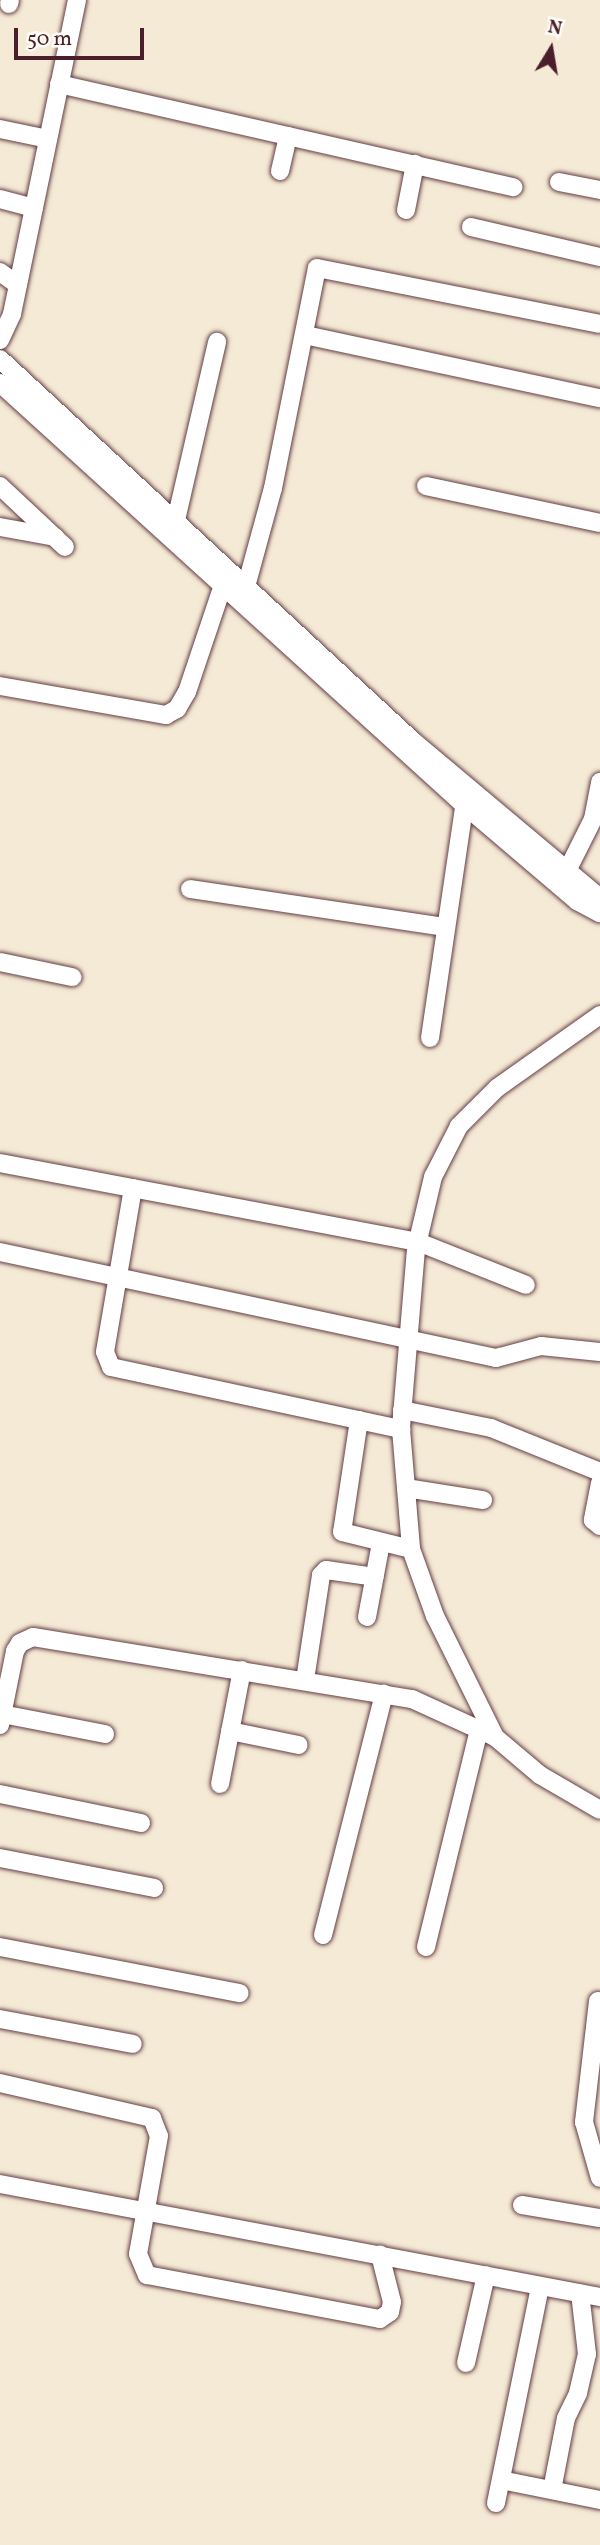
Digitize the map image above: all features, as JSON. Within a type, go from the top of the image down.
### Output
[{"type":"street","points":[[0,340],[9,323],[18,285],[77,0]]},
{"type":"street","points":[[60,84],[513,187]]},
{"type":"street","points":[[0,129],[48,139]]},
{"type":"street","points":[[280,171],[288,135]]},
{"type":"street","points":[[406,210],[415,164]]},
{"type":"street","points":[[559,182],[600,190]]},
{"type":"street","points":[[0,199],[34,208]]},
{"type":"street","points":[[471,227],[600,257]]},
{"type":"street","points":[[244,594],[306,335],[317,268],[600,324]]},
{"type":"street","points":[[0,272],[18,285]]},
{"type":"street","points":[[306,335],[600,398]]},
{"type":"street","points":[[167,519],[217,342]]},
{"type":"street","points":[[0,359],[70,435]]},
{"type":"street","points":[[0,383],[70,435],[167,519],[244,594],[578,901],[600,914]]},
{"type":"street","points":[[0,486],[60,542],[0,527]]},
{"type":"street","points":[[426,486],[600,523]]},
{"type":"street","points":[[167,519],[223,585],[244,594]]},
{"type":"street","points":[[0,685],[166,715],[177,709],[187,692],[223,585]]},
{"type":"street","points":[[566,873],[593,819],[600,782]]},
{"type":"street","points":[[465,796],[600,898]]},
{"type":"street","points":[[430,1038],[465,796]]},
{"type":"street","points":[[190,888],[446,928]]},
{"type":"street","points":[[0,962],[72,977]]},
{"type":"street","points":[[426,1947],[487,1733],[435,1616],[411,1549],[401,1429],[418,1242],[433,1177],[458,1126],[496,1088],[600,1015]]},
{"type":"street","points":[[0,1163],[418,1242],[526,1285]]},
{"type":"street","points":[[133,1188],[104,1352],[111,1367],[401,1429]]},
{"type":"street","points":[[0,1252],[410,1343],[496,1358],[541,1346],[600,1352]]},
{"type":"street","points":[[402,1410],[492,1427],[600,1472]]},
{"type":"street","points":[[359,1420],[341,1530],[346,1536],[411,1549]]},
{"type":"street","points":[[600,1483],[593,1520],[600,1526]]},
{"type":"street","points":[[406,1488],[483,1500]]},
{"type":"street","points":[[367,1617],[381,1543]]},
{"type":"street","points":[[305,1680],[321,1575],[326,1570],[375,1577]]},
{"type":"street","points":[[105,1734],[1,1720],[15,1651],[26,1639],[305,1680],[384,1694],[431,1706],[487,1733],[540,1775],[600,1810]]},
{"type":"street","points":[[219,1784],[242,1670]]},
{"type":"street","points":[[323,1935],[384,1694]]},
{"type":"street","points":[[230,1731],[299,1745]]},
{"type":"street","points":[[0,1794],[141,1823]]},
{"type":"street","points":[[0,1858],[154,1888]]},
{"type":"street","points":[[0,1947],[240,1993]]},
{"type":"street","points":[[598,2001],[584,2122],[600,2178]]},
{"type":"street","points":[[0,2019],[133,2044]]},
{"type":"street","points":[[0,2083],[152,2118],[159,2136],[138,2254],[147,2275],[380,2319],[390,2312],[392,2301],[380,2255]]},
{"type":"street","points":[[0,2184],[600,2297]]},
{"type":"street","points":[[522,2205],[600,2218]]},
{"type":"street","points":[[466,2363],[486,2275]]},
{"type":"street","points":[[496,2503],[540,2286]]},
{"type":"street","points":[[552,2490],[566,2418],[578,2393],[586,2354],[580,2293]]},
{"type":"street","points":[[501,2480],[600,2500]]}]
